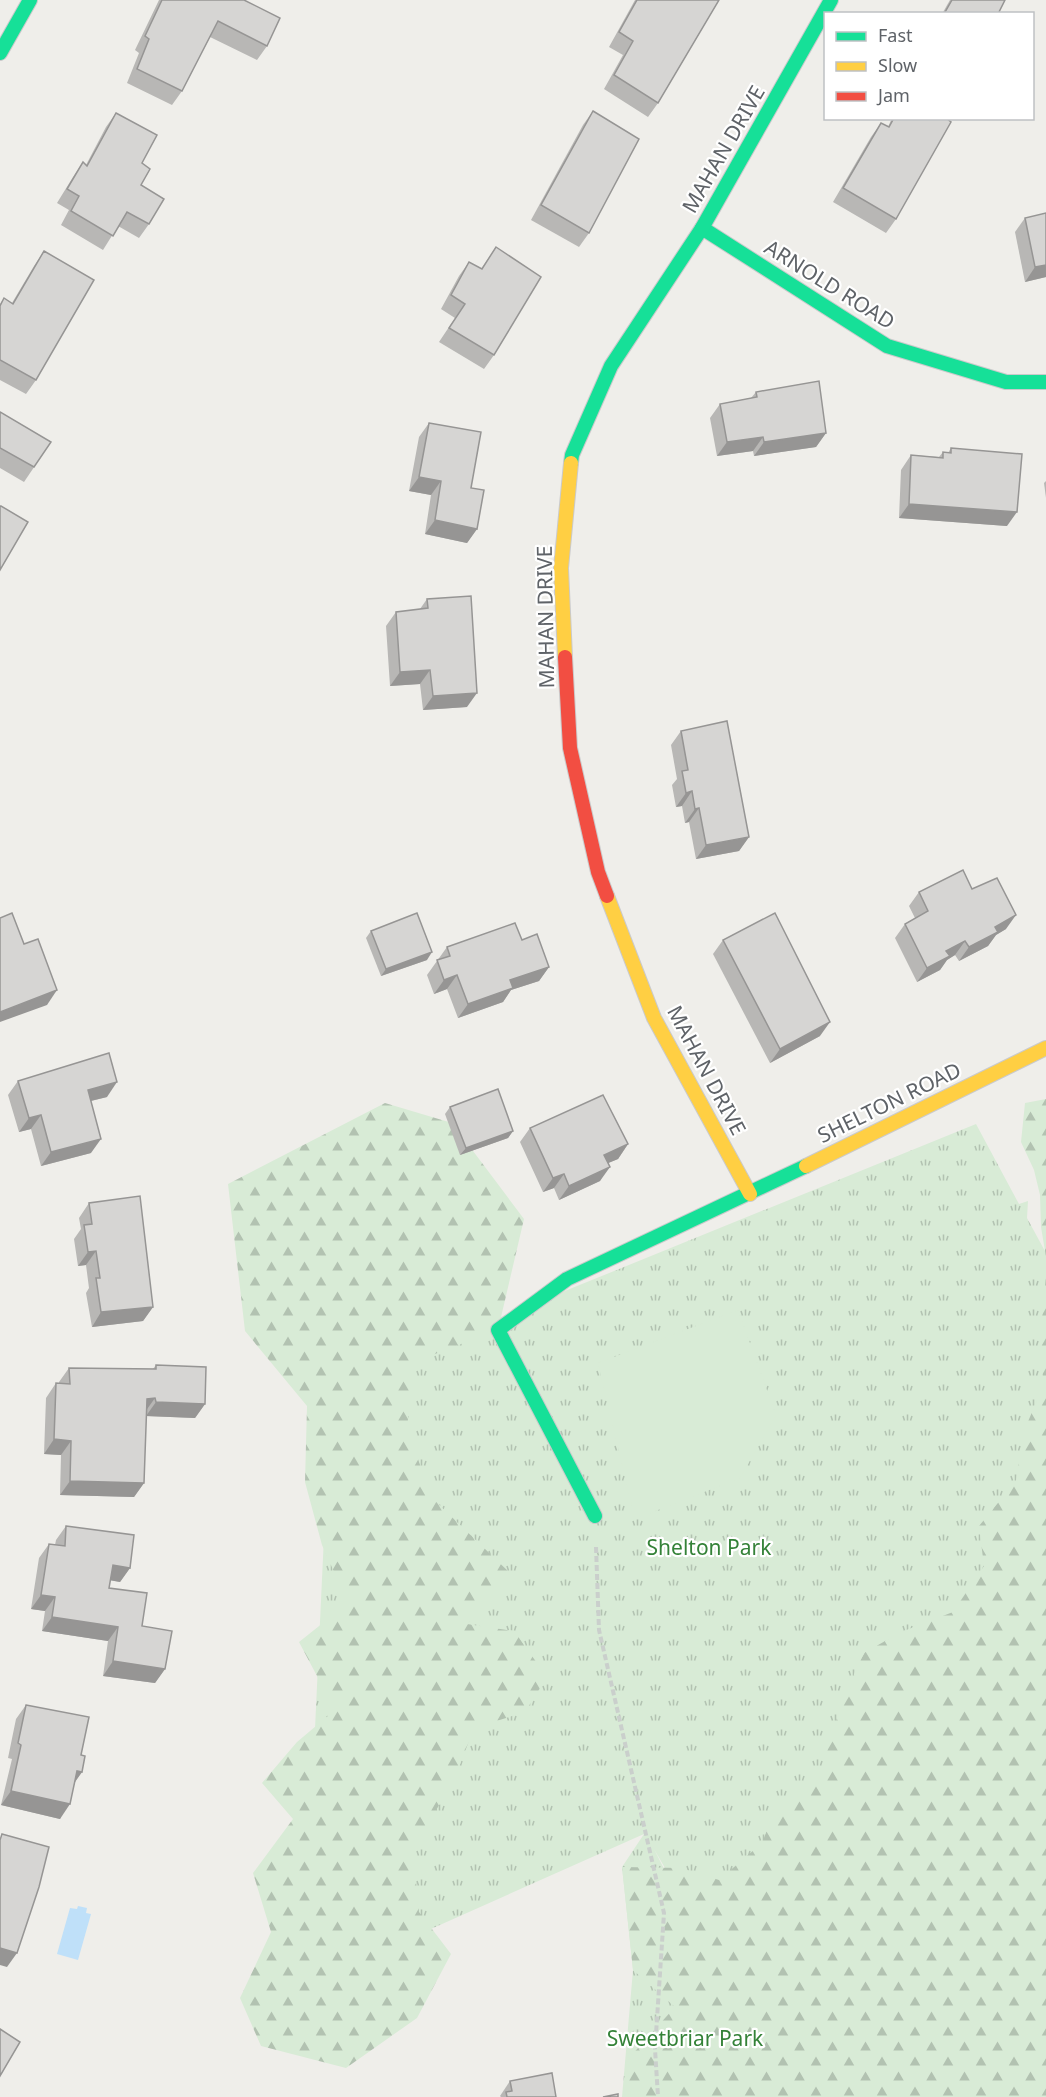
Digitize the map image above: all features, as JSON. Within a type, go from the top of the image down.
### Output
[{"type":"street","points":[[0,53],[30,0]]},
{"type":"street","name":"MAHAN DRIVE","points":[[750,1194],[654,1018],[598,872],[570,748],[561,568],[572,454],[611,366],[702,228],[824,12]]},
{"type":"street","name":"ARNOLD ROAD","points":[[702,228],[887,346],[1006,382],[1046,382]]},
{"type":"street","name":"SHELTON ROAD","points":[[595,1516],[498,1330],[567,1279],[750,1194],[1046,1048]]},
{"type":"path","points":[[595,1516],[599,1630],[663,1913],[656,2049],[658,2097]]},
{"type":"green space","points":[[1046,1099],[1046,1257],[1041,1227],[1040,1195],[1034,1170],[1021,1142],[1025,1103]]},
{"type":"green space","points":[[385,1103],[452,1123],[524,1219],[498,1330],[414,1362],[407,1427],[431,1497],[512,1575],[467,1624],[514,1631],[547,1677],[525,1712],[474,1728],[454,1780],[413,1849],[419,1912],[451,1954],[417,2018],[346,2068],[261,2046],[240,1998],[271,1932],[253,1873],[293,1819],[262,1783],[297,1742],[335,1710],[299,1642],[348,1603],[322,1545],[305,1482],[307,1406],[245,1331],[228,1184]]},
{"type":"green space","name":"Shelton Park","points":[[976,1124],[1019,1204],[1028,1201],[1027,1218],[1046,1253],[1046,1552],[762,2036],[654,1849],[779,2097],[622,2097],[633,1970],[622,1867],[644,1834],[303,1986],[331,1386]]},
{"type":"green space","name":"Sweetbriar Park","points":[[1046,1276],[1046,2097],[627,2097],[629,2058],[675,2007],[633,1970],[622,1867],[681,1868],[719,1880],[762,1843],[774,1812],[817,1784],[844,1695],[864,1653],[901,1632],[953,1612],[984,1566],[979,1526],[1016,1481],[1024,1431],[1044,1384],[1039,1350]]},
{"type":"green space","points":[[738,1310],[776,1415],[740,1478],[635,1519],[598,1363]]},
{"type":"water","points":[[78,1906],[87,1908],[86,1913],[91,1914],[78,1960],[57,1954],[70,1908],[77,1909]]},
{"type":"building","points":[[162,0],[244,0],[280,18],[267,46],[218,21],[182,91],[137,69],[149,39],[145,36]]},
{"type":"building","points":[[637,0],[719,0],[658,103],[614,75],[633,41],[619,32]]},
{"type":"building","points":[[952,0],[1005,0],[999,12],[945,12]]},
{"type":"building","points":[[593,111],[639,139],[589,233],[541,205]]},
{"type":"building","points":[[116,113],[157,135],[142,163],[150,169],[141,185],[164,199],[149,224],[127,212],[113,236],[71,211],[79,196],[67,189],[83,162],[87,166]]},
{"type":"building","points":[[893,120],[948,120],[951,122],[896,219],[843,188],[881,123],[889,127]]},
{"type":"building","points":[[1046,213],[1046,265],[1035,267],[1025,218]]},
{"type":"building","points":[[496,247],[541,277],[494,355],[449,328],[465,304],[451,295],[469,262],[482,269]]},
{"type":"building","points":[[44,251],[94,280],[36,380],[0,360],[0,306],[4,298],[13,304]]},
{"type":"building","points":[[819,381],[826,433],[764,442],[763,437],[727,442],[720,404],[757,397],[756,392]]},
{"type":"building","points":[[0,412],[51,442],[34,467],[0,448]]},
{"type":"building","points":[[429,423],[481,432],[471,488],[484,490],[477,529],[435,520],[441,481],[419,477]]},
{"type":"building","points":[[951,448],[1022,454],[1017,512],[909,504],[911,455],[943,458],[943,452],[951,453]]},
{"type":"building","points":[[0,506],[28,522],[0,570]]},
{"type":"building","points":[[471,596],[477,693],[433,696],[430,670],[400,672],[396,612],[428,608],[427,599]]},
{"type":"building","points":[[727,721],[749,837],[706,845],[699,808],[695,809],[692,791],[686,793],[682,771],[688,770],[681,731]]},
{"type":"building","points":[[963,870],[972,889],[997,878],[1016,915],[995,927],[998,932],[969,947],[965,941],[946,951],[950,956],[927,968],[905,924],[928,911],[919,892]]},
{"type":"building","points":[[12,913],[24,944],[38,939],[57,990],[0,1012],[0,918]]},
{"type":"building","points":[[417,913],[432,952],[386,969],[371,931]]},
{"type":"building","points":[[775,913],[830,1022],[780,1049],[723,940]]},
{"type":"building","points":[[515,923],[522,940],[537,934],[549,967],[510,980],[513,988],[468,1004],[457,975],[444,980],[437,960],[450,956],[447,947]]},
{"type":"building","points":[[109,1053],[117,1082],[88,1090],[101,1139],[51,1152],[41,1115],[29,1118],[18,1081]]},
{"type":"building","points":[[498,1089],[513,1131],[466,1148],[450,1107]]},
{"type":"building","points":[[603,1095],[628,1144],[604,1155],[610,1167],[569,1186],[564,1174],[553,1178],[530,1128]]},
{"type":"building","points":[[140,1196],[153,1307],[101,1312],[96,1278],[100,1278],[96,1251],[88,1252],[84,1225],[92,1224],[89,1203]]},
{"type":"building","points":[[156,1365],[206,1367],[205,1404],[156,1402],[155,1398],[147,1399],[144,1483],[70,1481],[71,1441],[54,1439],[56,1383],[70,1384],[69,1368],[156,1369]]},
{"type":"building","points":[[66,1526],[134,1535],[130,1568],[113,1565],[109,1588],[147,1593],[142,1626],[172,1631],[165,1669],[113,1661],[118,1627],[52,1617],[55,1597],[41,1595],[49,1544],[65,1546]]},
{"type":"building","points":[[26,1705],[89,1717],[81,1755],[85,1756],[82,1772],[77,1771],[70,1804],[11,1791],[21,1745],[18,1743]]},
{"type":"building","points":[[2,1834],[49,1847],[39,1887],[17,1953],[0,1948],[0,1840]]},
{"type":"building","points":[[0,2029],[20,2042],[0,2076]]},
{"type":"building","points":[[552,2073],[556,2097],[507,2097],[506,2092],[512,2091],[510,2081]]},
{"type":"traffic: fast","points":[[0,53],[30,0]]},
{"type":"traffic: fast","points":[[824,12],[831,0]]},
{"type":"traffic: fast","points":[[571,463],[572,455],[611,366],[702,228],[824,12]]},
{"type":"traffic: fast","points":[[702,228],[887,346],[1006,382],[1046,382]]},
{"type":"traffic: fast","points":[[595,1516],[498,1330],[567,1279],[806,1166]]},
{"type":"traffic: slow","points":[[565,657],[561,568],[571,463]]},
{"type":"traffic: slow","points":[[607,896],[654,1018],[750,1194]]},
{"type":"traffic: slow","points":[[806,1166],[1046,1048]]},
{"type":"traffic: jam","points":[[565,657],[570,748],[598,872],[607,896]]}]
